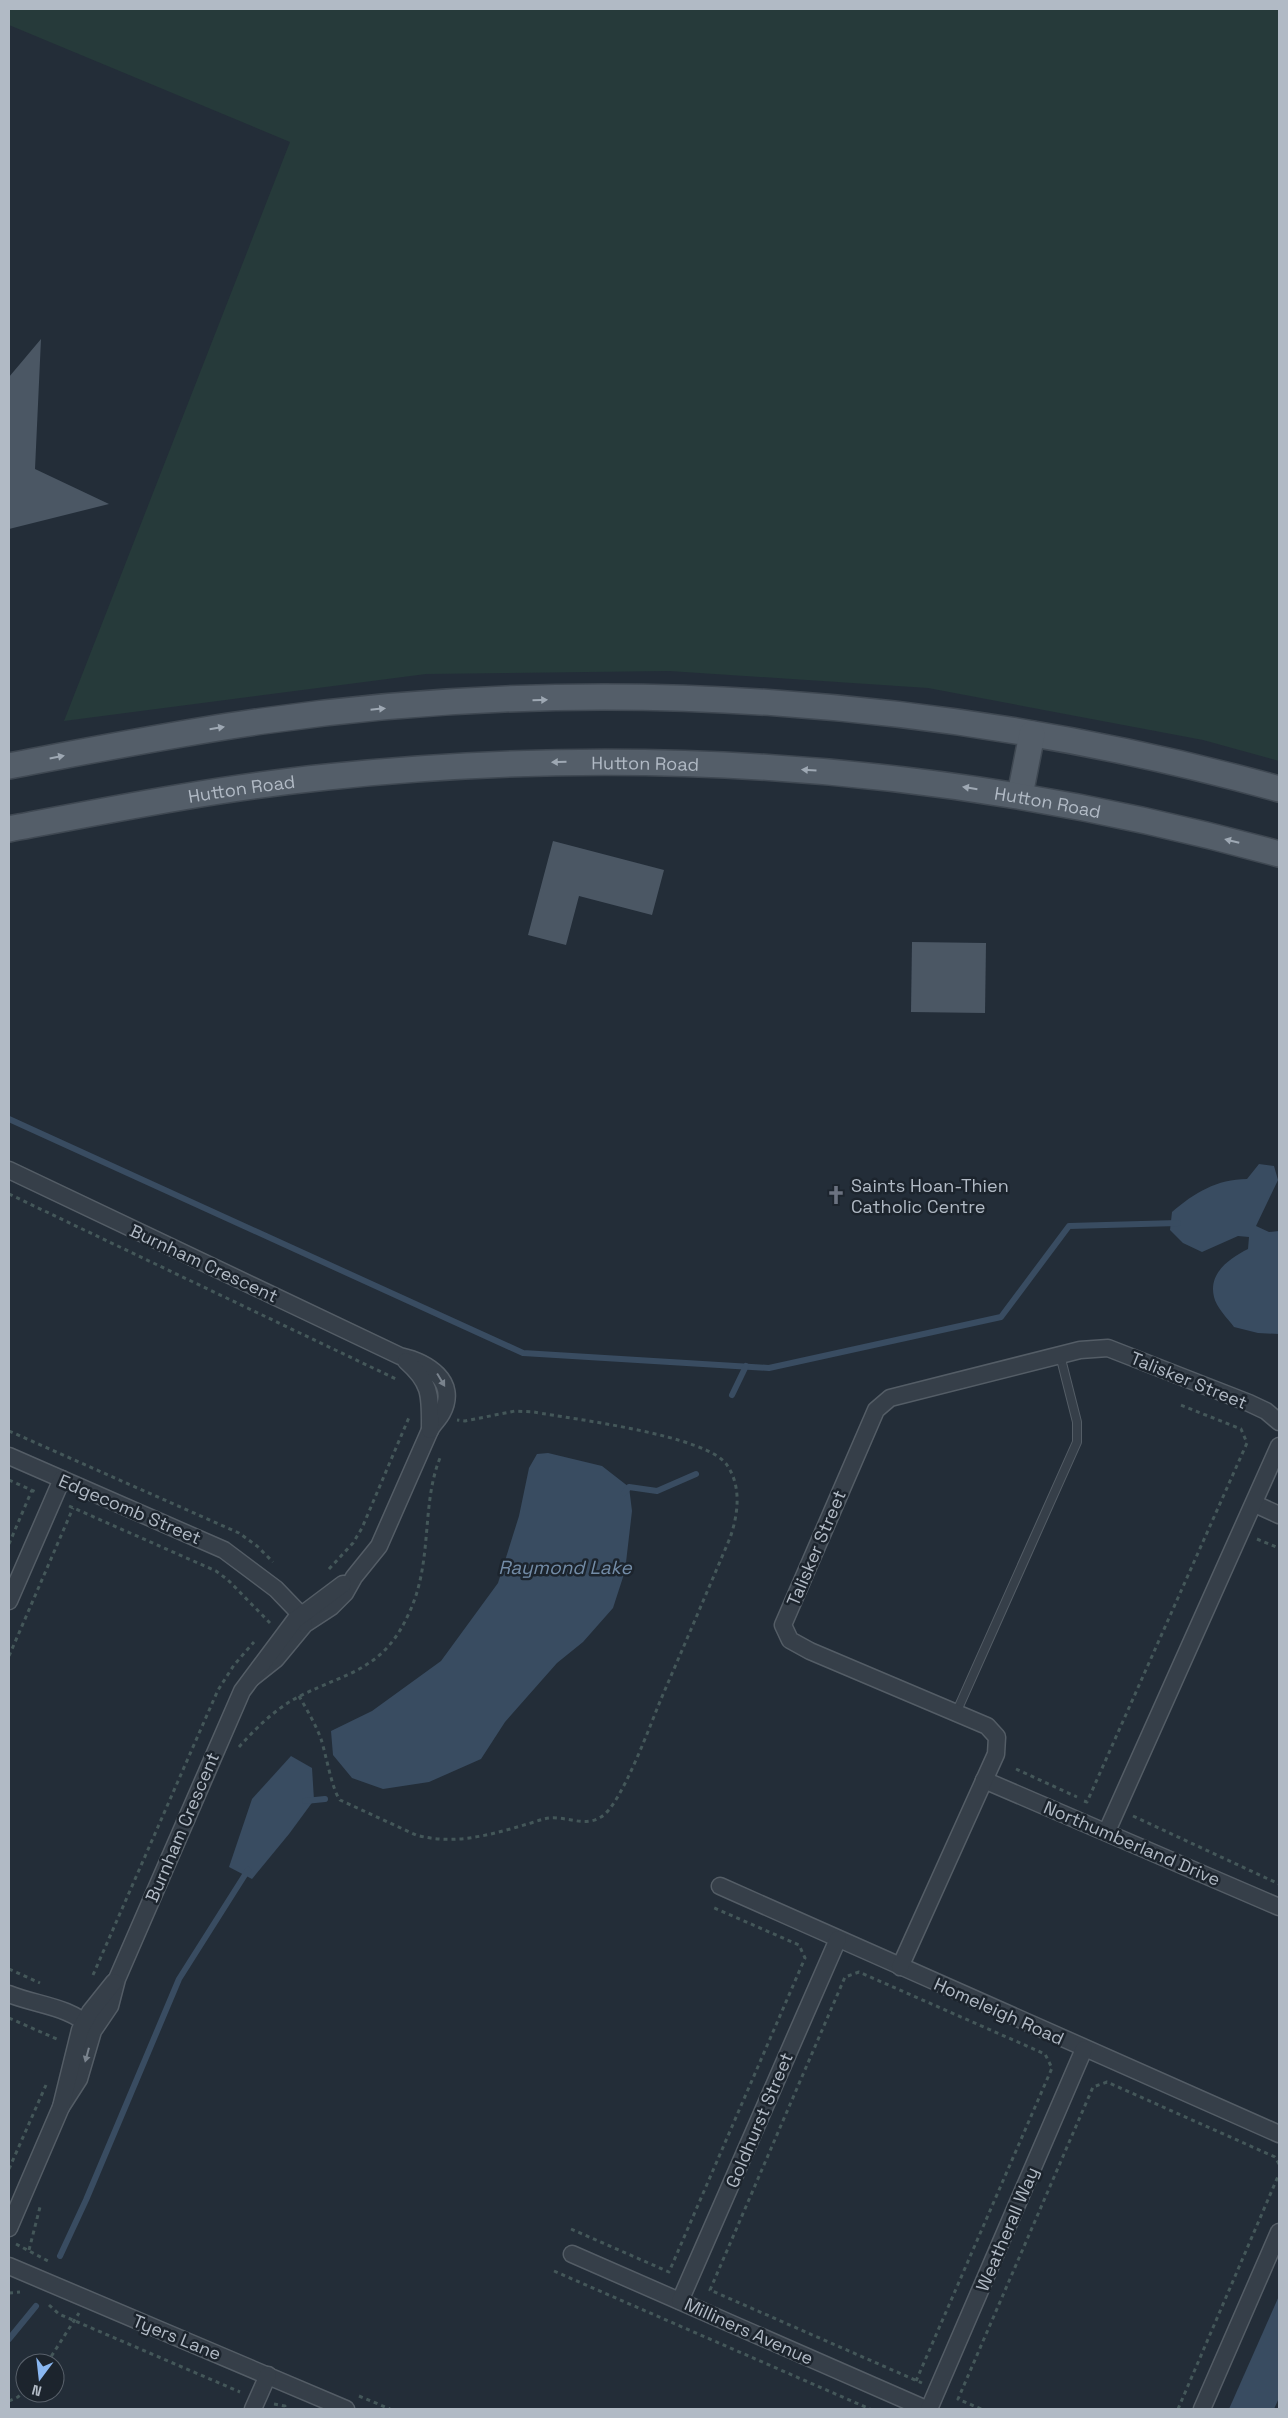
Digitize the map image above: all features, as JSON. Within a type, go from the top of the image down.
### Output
[{"type":"main road","points":[[9,766],[153,738],[265,721],[416,705],[584,698],[771,703],[856,710],[1032,734],[1164,759],[1279,789]]},
{"type":"main road","points":[[1020,796],[1032,734]]},
{"type":"main road","name":"Hutton Road","points":[[9,829],[250,786],[336,776],[518,762],[678,761],[891,778],[1020,796],[1148,821],[1279,854]]},
{"type":"street","name":"Burnham Crescent","points":[[9,1170],[400,1356],[426,1382],[429,1391],[430,1430],[379,1546],[354,1577],[345,1593],[331,1607],[300,1620],[276,1659],[252,1678],[235,1706],[117,1979],[110,2006],[86,2028],[79,2080],[61,2107],[9,2228]]},
{"type":"street","name":"Talisker Street","points":[[900,1967],[996,1754],[997,1737],[987,1726],[790,1640],[783,1625],[876,1410],[890,1398],[1080,1350],[1108,1348],[1249,1403],[1266,1411],[1279,1422]]},
{"type":"street","points":[[1107,1831],[1279,1446]]},
{"type":"street","name":"Edgecomb Street","points":[[9,1456],[224,1550],[276,1589],[300,1620]]},
{"type":"street","points":[[9,1601],[62,1479]]},
{"type":"street","points":[[1254,1504],[1279,1515]]},
{"type":"street","name":"Northumberland Drive","points":[[984,1780],[1107,1831],[1279,1907]]},
{"type":"street","name":"Homeleigh Road","points":[[720,1886],[1279,2134]]},
{"type":"street","name":"Goldhurst Street","points":[[680,2301],[838,1939]]},
{"type":"street","points":[[16,1997],[51,2006],[86,2028]]},
{"type":"street","name":"Weatherall Way","points":[[927,2409],[937,2390],[1084,2048]]},
{"type":"street","points":[[1202,2409],[1279,2232]]},
{"type":"street","name":"Milliners Avenue","points":[[572,2254],[927,2409]]},
{"type":"street","name":"Tyers Lane","points":[[9,2266],[346,2409]]},
{"type":"street","points":[[255,2404],[268,2375]]},
{"type":"lane","points":[[956,1713],[1078,1442],[1076,1422],[1060,1355]]},
{"type":"path","points":[[9,1194],[395,1378],[400,1383]]},
{"type":"path","points":[[1016,1769],[1087,1802],[1247,1443],[1241,1429],[1178,1404]]},
{"type":"path","points":[[325,1574],[354,1543],[362,1528],[407,1426],[411,1407]]},
{"type":"path","points":[[299,1696],[320,1738],[336,1795],[340,1800],[416,1835],[428,1838],[488,1836],[549,1818],[593,1822],[604,1816],[611,1808],[631,1770],[730,1538],[738,1509],[733,1476],[719,1457],[682,1440],[576,1420],[514,1411],[465,1421],[455,1420],[452,1426]]},
{"type":"path","points":[[9,1431],[239,1533],[257,1546],[278,1566]]},
{"type":"path","points":[[234,1752],[270,1716],[299,1696],[363,1669],[376,1659],[402,1626],[415,1599],[424,1567],[432,1482],[442,1452]]},
{"type":"path","points":[[9,1480],[216,1571],[228,1580],[272,1625],[266,1631]]},
{"type":"path","points":[[9,1544],[32,1490]]},
{"type":"path","points":[[9,1656],[72,1508]]},
{"type":"path","points":[[1253,1548],[1257,1539],[1279,1548]]},
{"type":"path","points":[[90,1983],[218,1690],[246,1649],[259,1637]]},
{"type":"path","points":[[1137,1807],[1132,1816],[1279,1884]]},
{"type":"path","points":[[571,2229],[669,2272],[805,1958],[799,1946],[712,1907]]},
{"type":"path","points":[[9,1969],[41,1984]]},
{"type":"path","points":[[916,2381],[1052,2068],[1045,2054],[859,1972],[845,1977],[710,2290],[916,2381],[981,2409]]},
{"type":"path","points":[[9,2018],[64,2043]]},
{"type":"path","points":[[958,2399],[1093,2087],[1107,2082],[1276,2157],[1279,2164]]},
{"type":"path","points":[[1178,2409],[1279,2174]]},
{"type":"path","points":[[29,2250],[39,2216],[40,2202]]},
{"type":"path","points":[[554,2271],[870,2409]]},
{"type":"path","points":[[9,2294],[21,2292]]},
{"type":"path","points":[[45,2303],[59,2314],[255,2404]]},
{"type":"path","points":[[54,2353],[76,2321]]},
{"type":"green space","points":[[9,9],[1279,9],[1279,761],[1203,740],[928,688],[669,671],[426,674],[64,721],[290,142],[9,25]]},
{"type":"water","points":[[1259,1164],[1274,1166],[1278,1180],[1256,1226],[1269,1232],[1279,1231],[1279,1334],[1258,1333],[1234,1327],[1215,1301],[1213,1288],[1217,1274],[1234,1257],[1248,1249],[1249,1237],[1238,1236],[1202,1252],[1183,1243],[1170,1230],[1172,1212],[1197,1193],[1226,1181],[1247,1179]]},
{"type":"water","name":"Raymond Lake","points":[[548,1453],[602,1466],[629,1487],[632,1511],[625,1571],[613,1608],[583,1642],[557,1663],[505,1722],[481,1759],[429,1782],[383,1789],[352,1778],[333,1755],[331,1731],[372,1711],[441,1661],[498,1583],[519,1516],[529,1468],[537,1454]]},
{"type":"water","points":[[291,1756],[312,1768],[314,1800],[252,1879],[229,1867],[252,1799]]},
{"type":"water","points":[[1279,2296],[1279,2398],[1274,2409],[1229,2409]]},
{"type":"building","points":[[41,339],[35,469],[109,504],[9,529],[9,377]]},
{"type":"building","points":[[553,841],[664,870],[652,915],[579,896],[566,945],[528,935]]},
{"type":"building","points":[[912,942],[986,943],[985,1013],[911,1012]]},
{"type":"waterway","points":[[9,1119],[523,1353],[769,1368],[1001,1317],[1069,1226],[1178,1223]]},
{"type":"waterway","points":[[732,1395],[746,1366]]},
{"type":"waterway","points":[[624,1493],[629,1487],[657,1491],[696,1474]]},
{"type":"waterway","points":[[305,1801],[325,1799]]},
{"type":"waterway","points":[[60,2256],[86,2200],[179,1979],[248,1870]]},
{"type":"waterway","points":[[9,2339],[36,2306]]},
{"type":"place","name":"Saints Hoan-Thien Catholic Centre","points":[[836,1195]]}]
